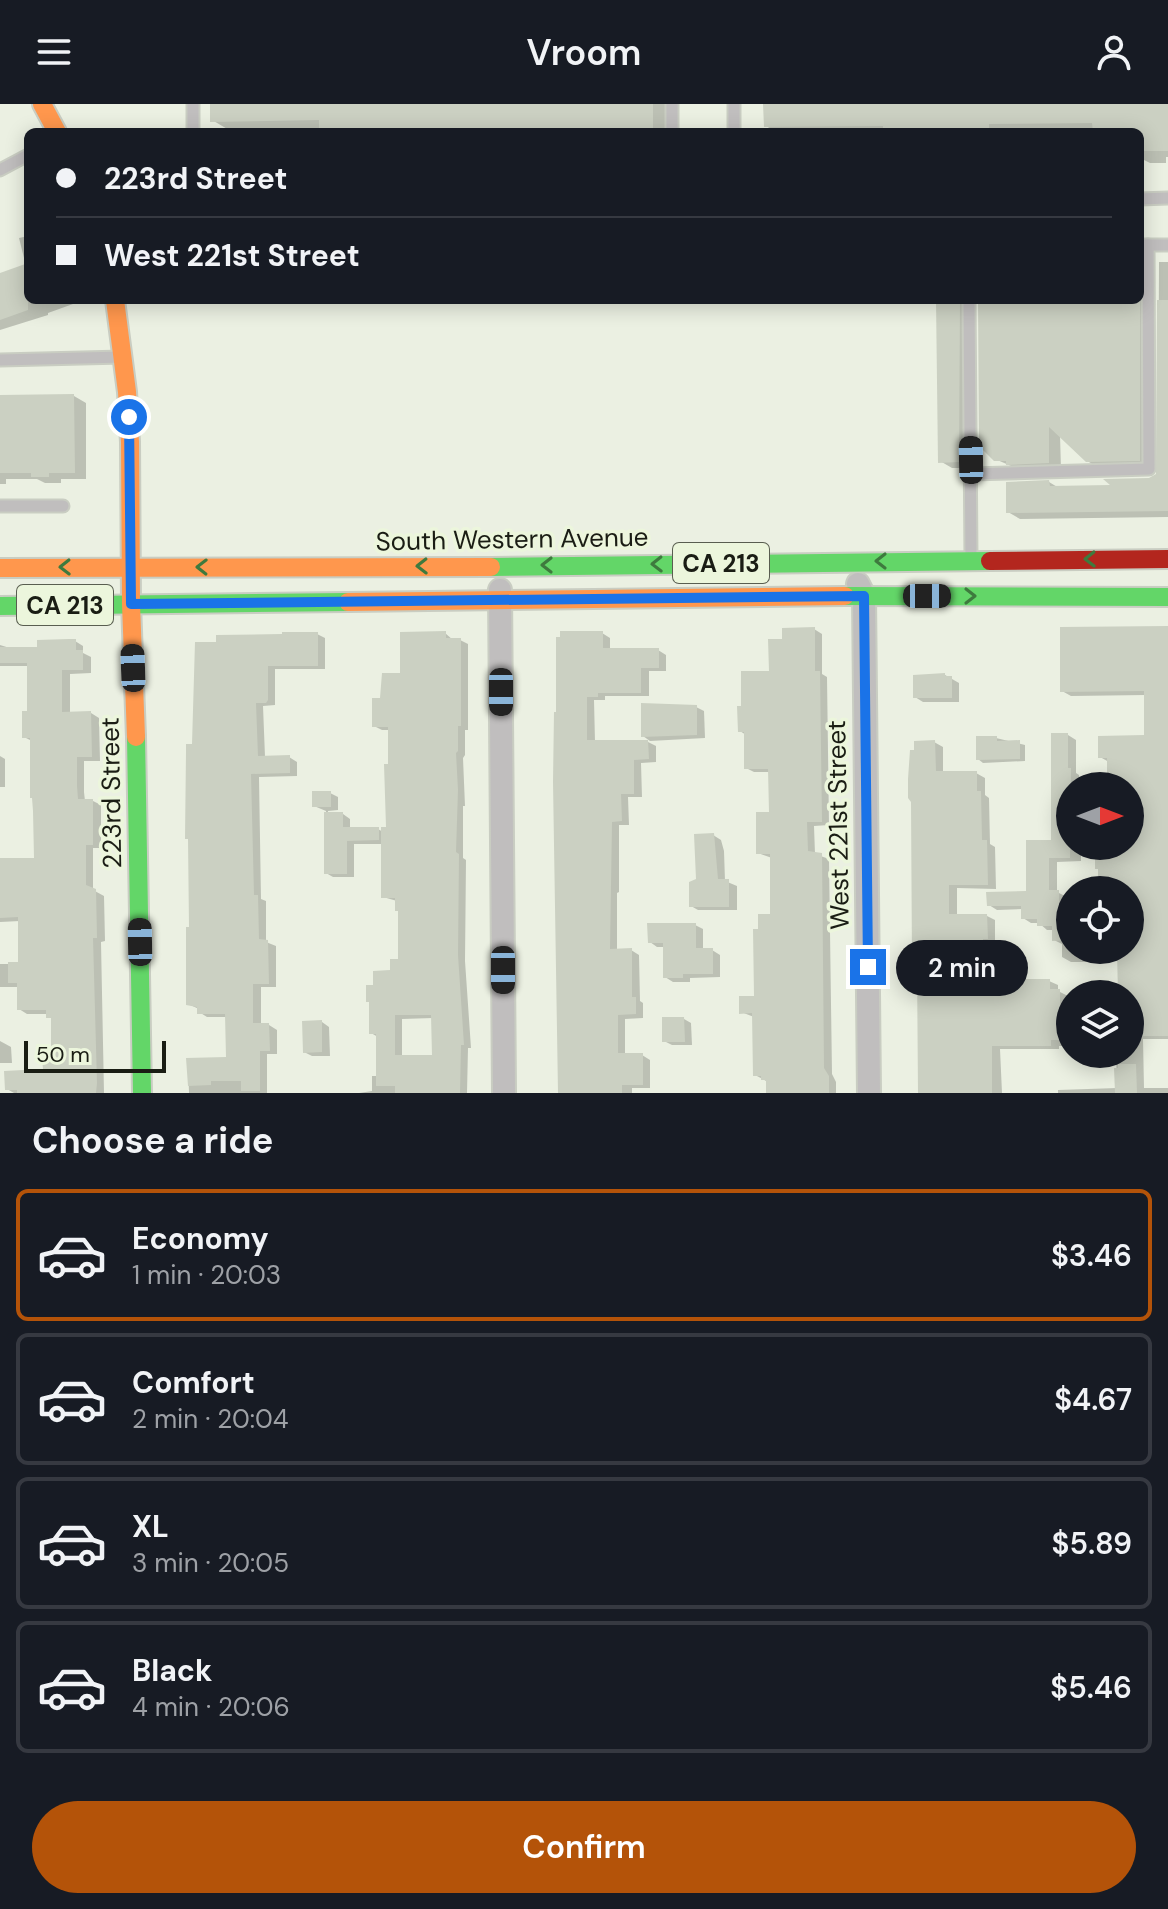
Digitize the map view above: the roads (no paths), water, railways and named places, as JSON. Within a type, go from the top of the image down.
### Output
[{"type":"main road","points":[[42,104],[55,128]]},
{"type":"main road","name":"223rd Street","points":[[116,304],[130,442],[142,1093]]},
{"type":"main road","name":"South Western Avenue","points":[[0,568],[130,566],[273,569],[1168,559]]},
{"type":"main road","name":"CA 213","points":[[0,606],[864,596],[1168,597]]},
{"type":"street","name":"West 221st Street","points":[[847,561],[864,596],[869,1093]]},
{"type":"street","points":[[500,565],[504,1093]]},
{"type":"lane","points":[[193,104],[193,128]]},
{"type":"lane","points":[[672,104],[672,128]]},
{"type":"lane","points":[[734,104],[734,128]]},
{"type":"lane","points":[[0,153],[4,168],[24,157]]},
{"type":"lane","points":[[1144,199],[1168,198]]},
{"type":"lane","points":[[971,474],[1149,469],[1144,245],[1168,245]]},
{"type":"lane","points":[[969,304],[971,561]]},
{"type":"lane","points":[[0,360],[123,357]]},
{"type":"lane","points":[[0,506],[63,506]]}]
